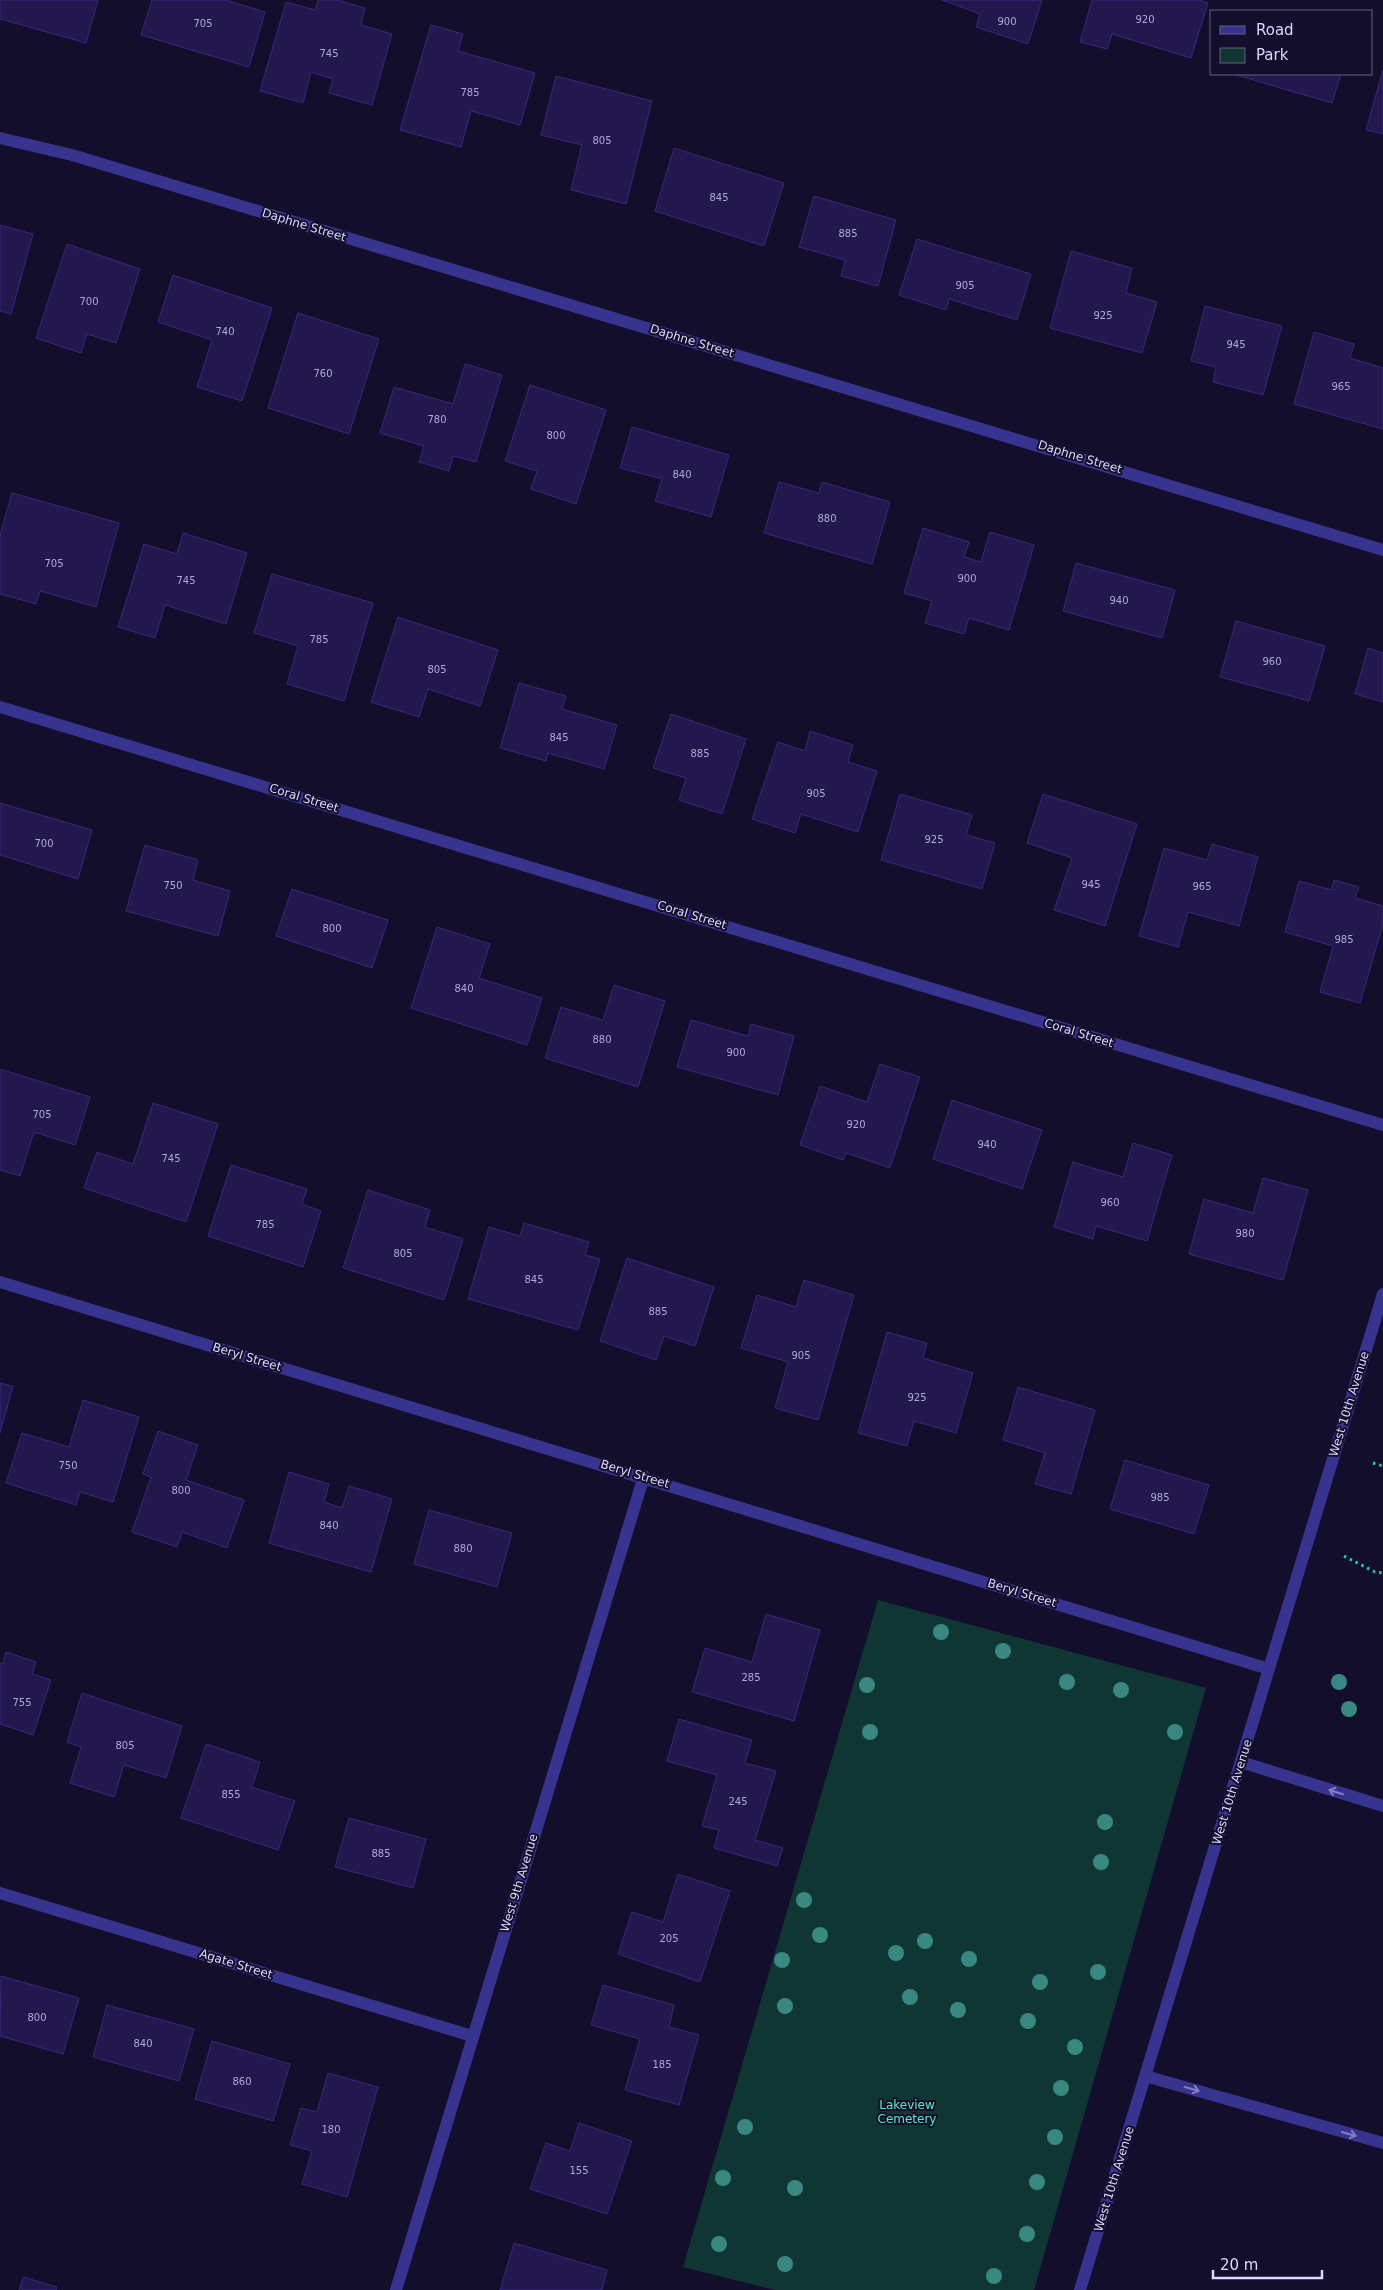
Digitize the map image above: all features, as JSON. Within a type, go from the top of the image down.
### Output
[{"type":"street","name":"Daphne Street","points":[[0,138],[72,155],[1383,550]]},
{"type":"street","name":"Coral Street","points":[[0,707],[1383,1125]]},
{"type":"street","name":"Beryl Street","points":[[0,1282],[644,1476],[1269,1669]]},
{"type":"street","name":"West 10th Avenue","points":[[1080,2290],[1383,1294]]},
{"type":"street","name":"West 9th Avenue","points":[[396,2290],[644,1476]]},
{"type":"street","points":[[1241,1762],[1383,1806]]},
{"type":"street","name":"Agate Street","points":[[0,1893],[472,2036]]},
{"type":"street","points":[[1146,2076],[1383,2143]]},
{"type":"path","points":[[1373,1463],[1383,1466]]},
{"type":"path","points":[[1344,1556],[1375,1572],[1383,1573]]},
{"type":"green space","name":"Lakeview Cemetery","points":[[878,1600],[1206,1688],[1034,2290],[775,2290],[683,2267]]},
{"type":"building","points":[[0,0],[98,0],[86,43],[0,19]]},
{"type":"building","points":[[152,0],[226,0],[265,12],[249,67],[141,35]]},
{"type":"building","points":[[318,0],[338,0],[365,8],[361,25],[392,34],[372,105],[329,93],[333,79],[311,72],[303,103],[260,91],[286,2],[315,10]]},
{"type":"building","points":[[942,0],[1042,0],[1028,44],[976,27],[980,14]]},
{"type":"building","points":[[1092,0],[1199,0],[1208,3],[1191,58],[1112,34],[1107,49],[1080,42]]},
{"type":"building","points":[[431,25],[463,34],[458,51],[535,73],[520,125],[471,111],[461,147],[400,130]]},
{"type":"building","points":[[1383,70],[1383,134],[1366,130]]},
{"type":"building","points":[[1236,75],[1341,75],[1332,103]]},
{"type":"building","points":[[556,76],[652,101],[626,204],[571,190],[582,145],[541,135]]},
{"type":"building","points":[[674,148],[784,183],[764,246],[655,211]]},
{"type":"building","points":[[814,196],[896,220],[878,286],[841,276],[845,260],[799,247]]},
{"type":"building","points":[[0,225],[33,234],[11,314],[0,311]]},
{"type":"building","points":[[917,239],[1031,274],[1017,320],[949,299],[946,310],[899,295]]},
{"type":"building","points":[[67,244],[140,269],[116,343],[87,334],[81,353],[36,338]]},
{"type":"building","points":[[1071,251],[1132,268],[1126,293],[1157,302],[1142,353],[1050,328]]},
{"type":"building","points":[[173,275],[272,308],[242,401],[197,387],[212,340],[158,322]]},
{"type":"building","points":[[1205,306],[1282,326],[1263,395],[1213,382],[1216,367],[1191,361]]},
{"type":"building","points":[[298,313],[379,339],[349,434],[268,408]]},
{"type":"building","points":[[1314,332],[1354,344],[1350,358],[1383,368],[1383,429],[1294,404]]},
{"type":"building","points":[[465,364],[502,375],[476,462],[453,456],[449,471],[419,462],[424,446],[380,433],[394,387],[453,404]]},
{"type":"building","points":[[530,385],[606,410],[576,504],[531,489],[537,471],[505,461]]},
{"type":"building","points":[[632,427],[729,455],[711,517],[655,501],[662,479],[620,468]]},
{"type":"building","points":[[779,482],[819,493],[822,482],[890,502],[872,564],[764,533]]},
{"type":"building","points":[[12,493],[119,523],[96,607],[40,591],[36,604],[0,594],[0,535]]},
{"type":"building","points":[[923,528],[969,542],[964,557],[981,562],[990,532],[1034,545],[1009,630],[969,618],[964,634],[925,623],[932,601],[904,593]]},
{"type":"building","points":[[183,533],[247,553],[226,624],[165,605],[155,638],[118,627],[144,544],[177,554]]},
{"type":"building","points":[[1076,563],[1175,590],[1162,638],[1063,611]]},
{"type":"building","points":[[272,574],[373,603],[344,701],[287,684],[298,646],[254,633]]},
{"type":"building","points":[[398,617],[498,650],[480,706],[428,689],[419,717],[371,702]]},
{"type":"building","points":[[1236,621],[1325,646],[1309,701],[1220,677]]},
{"type":"building","points":[[1368,648],[1383,653],[1383,702],[1355,694]]},
{"type":"building","points":[[519,683],[566,696],[562,709],[617,725],[604,769],[548,753],[546,761],[500,748]]},
{"type":"building","points":[[671,714],[746,739],[722,814],[679,800],[686,778],[653,768]]},
{"type":"building","points":[[810,731],[853,745],[848,762],[877,771],[858,832],[801,814],[795,833],[752,819],[778,742],[805,751]]},
{"type":"building","points":[[900,794],[972,815],[966,835],[995,843],[982,889],[881,860]]},
{"type":"building","points":[[1043,794],[1137,824],[1105,926],[1054,910],[1072,858],[1027,843]]},
{"type":"building","points":[[0,803],[92,830],[78,879],[0,855]]},
{"type":"building","points":[[1212,844],[1258,857],[1239,926],[1188,912],[1178,947],[1139,936],[1164,848],[1207,860]]},
{"type":"building","points":[[145,845],[198,860],[193,880],[230,891],[218,936],[126,911]]},
{"type":"building","points":[[1334,880],[1359,887],[1355,898],[1383,906],[1383,924],[1360,1003],[1320,992],[1333,946],[1285,932],[1299,881],[1332,890]]},
{"type":"building","points":[[292,889],[388,920],[372,968],[276,936]]},
{"type":"building","points":[[437,927],[490,944],[479,978],[542,998],[527,1045],[411,1008]]},
{"type":"building","points":[[614,985],[665,1001],[638,1087],[545,1058],[561,1007],[603,1020]]},
{"type":"building","points":[[691,1020],[748,1036],[751,1024],[794,1036],[778,1095],[677,1067]]},
{"type":"building","points":[[880,1064],[920,1077],[890,1168],[846,1153],[843,1160],[800,1145],[820,1086],[867,1102]]},
{"type":"building","points":[[0,1069],[90,1097],[75,1145],[34,1132],[20,1176],[0,1170]]},
{"type":"building","points":[[952,1100],[1042,1130],[1022,1189],[933,1159]]},
{"type":"building","points":[[153,1103],[218,1124],[186,1222],[84,1188],[97,1152],[133,1164]]},
{"type":"building","points":[[1133,1143],[1172,1155],[1147,1241],[1096,1226],[1093,1239],[1054,1227],[1073,1162],[1123,1177]]},
{"type":"building","points":[[231,1165],[307,1189],[302,1204],[321,1211],[303,1267],[208,1236]]},
{"type":"building","points":[[1263,1178],[1308,1190],[1283,1280],[1189,1254],[1204,1199],[1253,1213]]},
{"type":"building","points":[[368,1190],[430,1210],[425,1227],[463,1239],[444,1300],[343,1268]]},
{"type":"building","points":[[524,1223],[589,1242],[585,1255],[600,1259],[578,1330],[468,1299],[489,1227],[520,1236]]},
{"type":"building","points":[[627,1258],[714,1287],[695,1346],[664,1336],[656,1360],[600,1341]]},
{"type":"building","points":[[804,1280],[854,1295],[818,1420],[775,1408],[788,1362],[741,1348],[757,1295],[796,1307]]},
{"type":"building","points":[[887,1332],[927,1343],[923,1358],[973,1373],[956,1433],[914,1421],[907,1446],[858,1433]]},
{"type":"building","points":[[0,1383],[13,1386],[0,1433]]},
{"type":"building","points":[[1018,1387],[1095,1410],[1071,1494],[1035,1484],[1045,1453],[1003,1440]]},
{"type":"building","points":[[83,1400],[139,1417],[113,1502],[80,1492],[76,1505],[6,1483],[22,1433],[69,1447]]},
{"type":"building","points":[[158,1431],[198,1445],[186,1480],[244,1500],[227,1548],[182,1532],[177,1547],[132,1532],[151,1477],[143,1474]]},
{"type":"building","points":[[1125,1460],[1209,1485],[1194,1534],[1110,1509]]},
{"type":"building","points":[[289,1472],[329,1484],[324,1502],[342,1508],[349,1486],[392,1499],[371,1572],[269,1543]]},
{"type":"building","points":[[429,1510],[512,1533],[497,1587],[414,1564]]},
{"type":"building","points":[[766,1614],[820,1630],[794,1721],[692,1692],[705,1648],[752,1662]]},
{"type":"building","points":[[6,1652],[36,1662],[32,1674],[51,1680],[33,1735],[0,1724],[0,1663],[3,1664]]},
{"type":"building","points":[[82,1693],[182,1726],[166,1778],[124,1765],[114,1797],[70,1783],[81,1747],[67,1742]]},
{"type":"building","points":[[679,1719],[752,1740],[745,1763],[776,1771],[755,1840],[783,1848],[777,1866],[714,1848],[719,1830],[702,1826],[717,1775],[667,1761]]},
{"type":"building","points":[[206,1744],[260,1762],[252,1787],[295,1801],[278,1850],[181,1818]]},
{"type":"building","points":[[349,1818],[426,1839],[413,1888],[335,1867]]},
{"type":"building","points":[[678,1874],[730,1891],[700,1982],[618,1954],[632,1912],[663,1922]]},
{"type":"building","points":[[1,1976],[79,1998],[63,2054],[0,2036]]},
{"type":"building","points":[[603,1985],[674,2005],[669,2027],[699,2035],[679,2105],[625,2090],[640,2039],[591,2025]]},
{"type":"building","points":[[107,2005],[194,2029],[179,2081],[93,2057]]},
{"type":"building","points":[[212,2041],[290,2064],[273,2121],[195,2099]]},
{"type":"building","points":[[328,2073],[378,2087],[347,2197],[302,2184],[312,2151],[290,2145],[301,2108],[317,2112]]},
{"type":"building","points":[[579,2123],[632,2141],[607,2214],[530,2189],[546,2143],[570,2151]]},
{"type":"building","points":[[514,2243],[607,2270],[602,2290],[500,2290]]},
{"type":"building","points":[[23,2277],[57,2287],[56,2290],[19,2290]]}]
